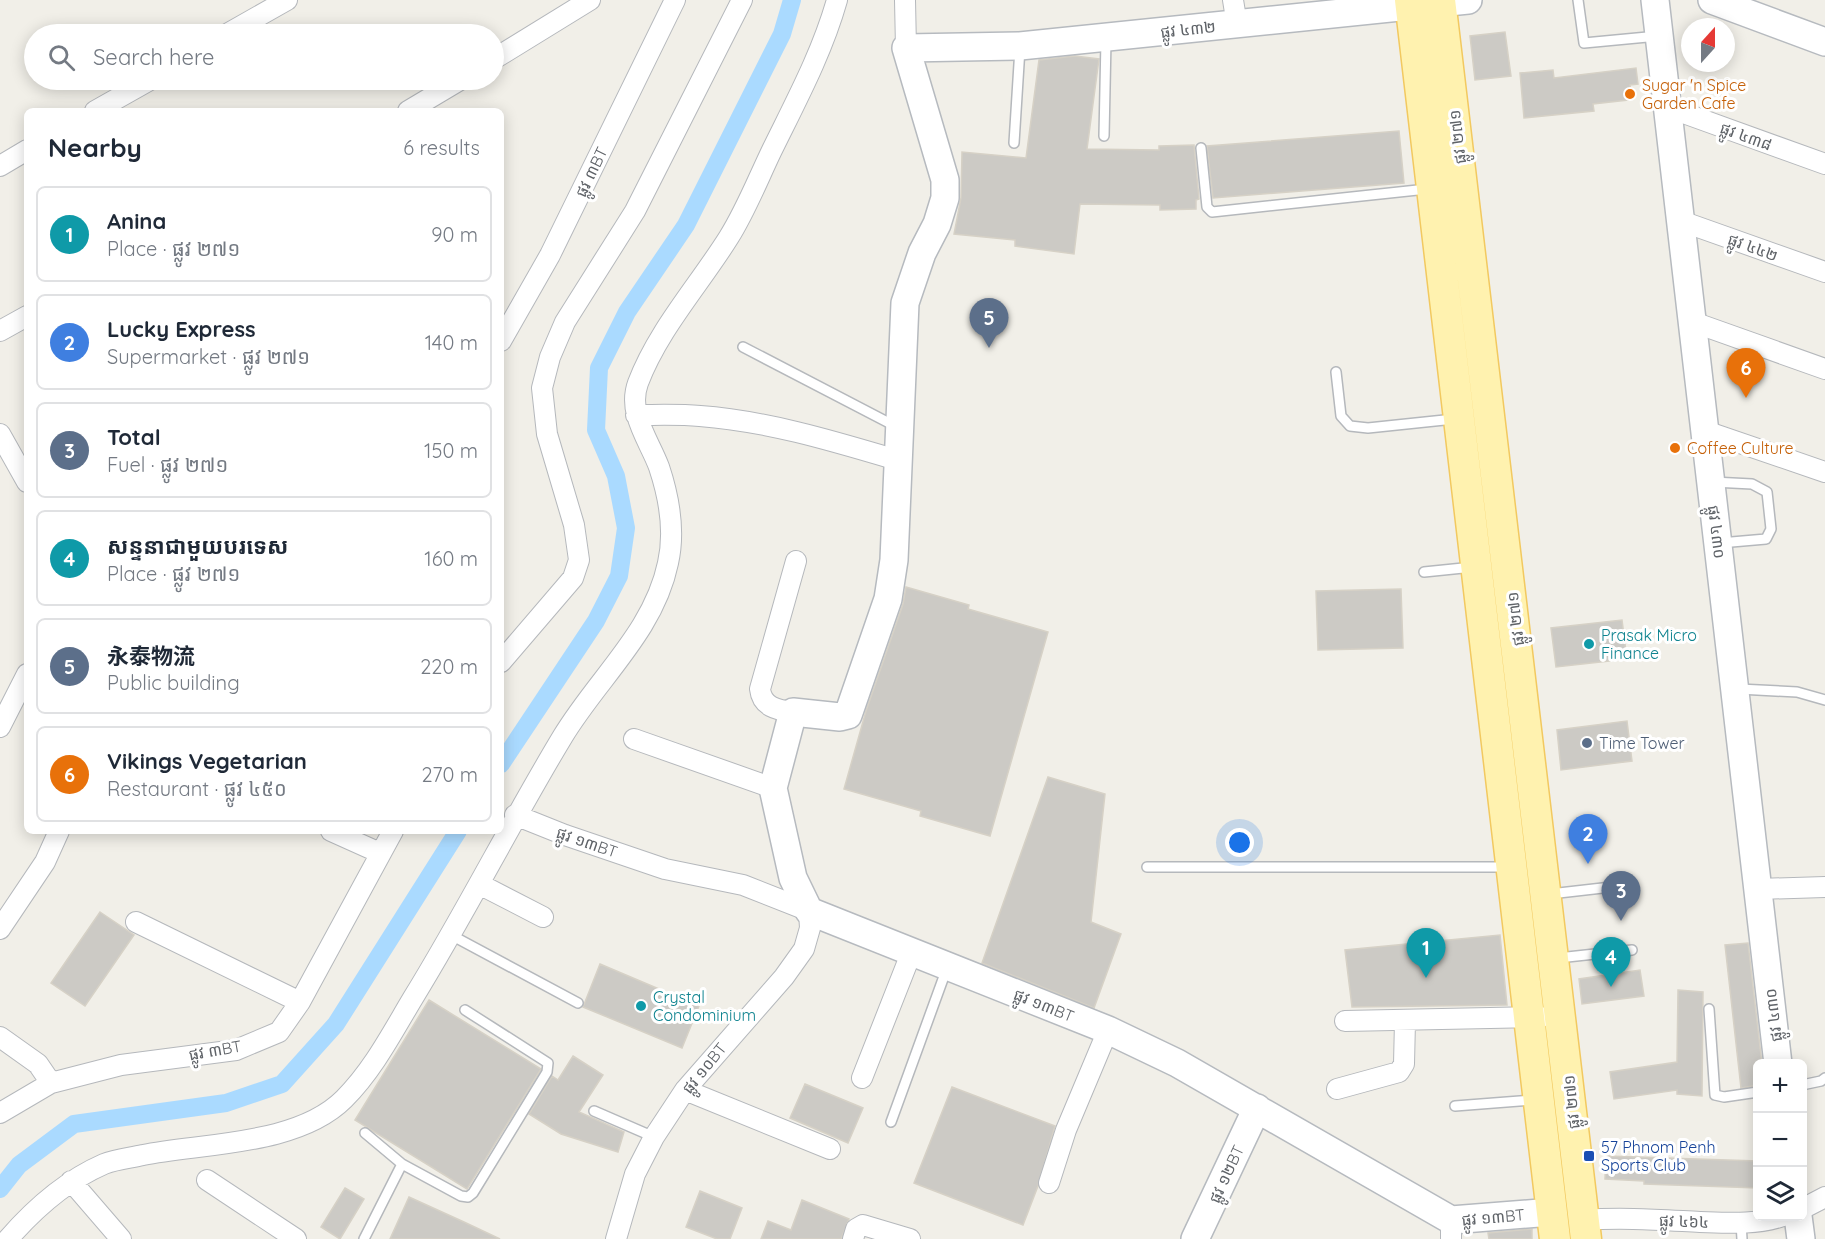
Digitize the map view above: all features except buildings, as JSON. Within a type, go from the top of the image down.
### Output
[{"type":"main road","name":"ផ្លូវ ២៧១","points":[[1450,1],[1585,1230]]},
{"type":"main road","name":"ផ្លូវ ២៧១","points":[[1411,4],[1553,1226]]},
{"type":"street","points":[[245,24],[287,0]]},
{"type":"street","points":[[504,53],[590,0]]},
{"type":"street","name":"ផ្លូវ ៣BT","points":[[504,336],[550,255],[675,0]]},
{"type":"street","points":[[504,659],[568,585],[579,560],[574,525],[547,434],[542,388],[550,357],[565,322],[635,211],[742,0]]},
{"type":"street","points":[[8,1239],[31,1213],[71,1181],[107,1162],[168,1150],[206,1147],[306,1125],[341,1102],[369,1071],[451,935],[515,815],[569,725],[641,629],[662,590],[669,559],[672,523],[660,470],[636,415],[636,388],[649,358],[731,234],[814,66],[829,29],[837,0]]},
{"type":"street","points":[[796,561],[760,689],[761,698],[776,710],[840,717],[848,715],[888,599],[894,560],[905,303],[922,253],[937,224],[945,198],[945,180],[906,48],[905,0]]},
{"type":"street","name":"ផ្លូវ ៤៣០","points":[[1655,0],[1777,1059]]},
{"type":"street","points":[[1712,0],[1825,42]]},
{"type":"street","name":"ផ្លូវ ៤៣២","points":[[906,48],[1020,46],[1106,37],[1235,12],[1450,1]]},
{"type":"street","points":[[100,108],[132,90]]},
{"type":"street","points":[[413,108],[443,90]]},
{"type":"street","name":"ផ្លូវ ៤៣៨","points":[[1667,107],[1825,164]]},
{"type":"street","points":[[0,166],[24,152]]},
{"type":"street","name":"ផ្លូវ ៤៤២","points":[[1681,221],[1825,273]]},
{"type":"street","points":[[0,331],[24,318]]},
{"type":"street","points":[[1693,322],[1825,369]]},
{"type":"street","points":[[636,415],[700,416],[754,424],[815,436],[897,460]]},
{"type":"street","points":[[1705,431],[1825,472]]},
{"type":"street","points":[[0,434],[7,467],[24,480]]},
{"type":"street","points":[[0,727],[24,680]]},
{"type":"street","points":[[793,712],[773,788],[793,878],[809,911]]},
{"type":"street","points":[[634,739],[773,788]]},
{"type":"street","name":"ផ្លូវ ១៣BT","points":[[515,815],[565,835],[665,869],[743,885],[1108,1030],[1177,1063],[1257,1108],[1451,1230],[1553,1226]]},
{"type":"street","points":[[0,929],[45,862],[58,834]]},
{"type":"street","points":[[338,834],[381,853]]},
{"type":"street","name":"ផ្លូវ ៣BT","points":[[0,1113],[51,1083],[121,1065],[236,1050],[279,1032],[300,1002],[391,834]]},
{"type":"street","points":[[479,884],[543,918]]},
{"type":"street","points":[[1758,889],[1825,888]]},
{"type":"street","name":"ផ្លូវ ១០BT","points":[[616,1239],[635,1174],[654,1137],[685,1090],[784,977],[804,949],[810,928],[809,911]]},
{"type":"street","points":[[136,922],[300,1002]]},
{"type":"street","points":[[862,1078],[912,951]]},
{"type":"street","points":[[1345,1021],[1562,1017]]},
{"type":"street","points":[[1337,1089],[1399,1072],[1404,1064],[1405,1021]]},
{"type":"street","points":[[1049,1183],[1066,1130],[1108,1030]]},
{"type":"street","points":[[0,1037],[38,1064],[51,1083]]},
{"type":"street","points":[[685,1090],[830,1149]]},
{"type":"street","name":"ផ្លូវ ១២BT","points":[[1195,1239],[1257,1108]]},
{"type":"street","points":[[207,1180],[296,1239]]},
{"type":"street","points":[[71,1181],[121,1239]]},
{"type":"street","points":[[1807,1207],[1825,1197]]},
{"type":"street","name":"ផ្លូវ ៤៦៤","points":[[1585,1230],[1612,1218],[1741,1231],[1768,1221]]},
{"type":"street","points":[[1799,1221],[1801,1239]]},
{"type":"street","points":[[853,1239],[856,1229],[863,1225],[910,1239]]},
{"type":"lane","points":[[1578,0],[1584,43],[1659,36]]},
{"type":"lane","points":[[1104,136],[1106,37]]},
{"type":"lane","points":[[1014,143],[1020,46]]},
{"type":"lane","points":[[1201,148],[1207,207],[1212,212],[1432,188]]},
{"type":"lane","points":[[743,347],[898,427]]},
{"type":"lane","points":[[1336,372],[1341,416],[1350,426],[1368,428],[1458,419]]},
{"type":"lane","points":[[1711,482],[1752,484],[1767,492],[1771,529],[1766,539],[1719,543]]},
{"type":"lane","points":[[1424,572],[1475,567]]},
{"type":"lane","points":[[1735,688],[1797,692],[1825,700]]},
{"type":"lane","points":[[1147,867],[1511,867]]},
{"type":"lane","points":[[1548,894],[1620,886]]},
{"type":"lane","points":[[451,935],[578,1003]]},
{"type":"lane","points":[[1555,958],[1632,950]]},
{"type":"lane","points":[[891,1122],[948,966]]},
{"type":"lane","points":[[365,1133],[402,1164],[461,1196],[468,1197],[473,1193],[547,1072],[548,1063],[542,1056],[465,1010]]},
{"type":"lane","points":[[1709,1010],[1715,1095],[1724,1097],[1753,1093]]},
{"type":"lane","points":[[1807,1084],[1825,1078]]},
{"type":"lane","points":[[1455,1106],[1539,1099]]},
{"type":"lane","points":[[594,1111],[654,1137]]},
{"type":"lane","points":[[364,1239],[402,1164]]},
{"type":"waterway","points":[[504,759],[596,621],[619,576],[626,528],[616,476],[596,430],[599,368],[627,312],[686,225],[782,34],[792,0]]},
{"type":"waterway","points":[[0,1189],[19,1165],[74,1124],[226,1103],[282,1084],[336,1024],[456,834]]},
{"type":"place","name":"Sugar 'n Spice Garden Cafe","points":[[1630,94]]},
{"type":"place","name":"永泰物流","points":[[989,348]]},
{"type":"place","name":"Vikings Vegetarian","points":[[1746,398]]},
{"type":"place","name":"Coffee Culture","points":[[1675,448]]},
{"type":"place","name":"Prasak Micro Finance","points":[[1589,644]]},
{"type":"place","name":"Time Tower","points":[[1587,743]]},
{"type":"place","name":"Lucky Express","points":[[1588,864]]},
{"type":"place","name":"Total","points":[[1621,921]]},
{"type":"place","name":"Anina","points":[[1426,978]]},
{"type":"place","name":"សន្ទនាជាមួយបរទេស","points":[[1611,987]]},
{"type":"place","name":"Crystal Condominium","points":[[641,1006]]},
{"type":"place","name":"57 Phnom Penh Sports Club","points":[[1589,1156]]}]
